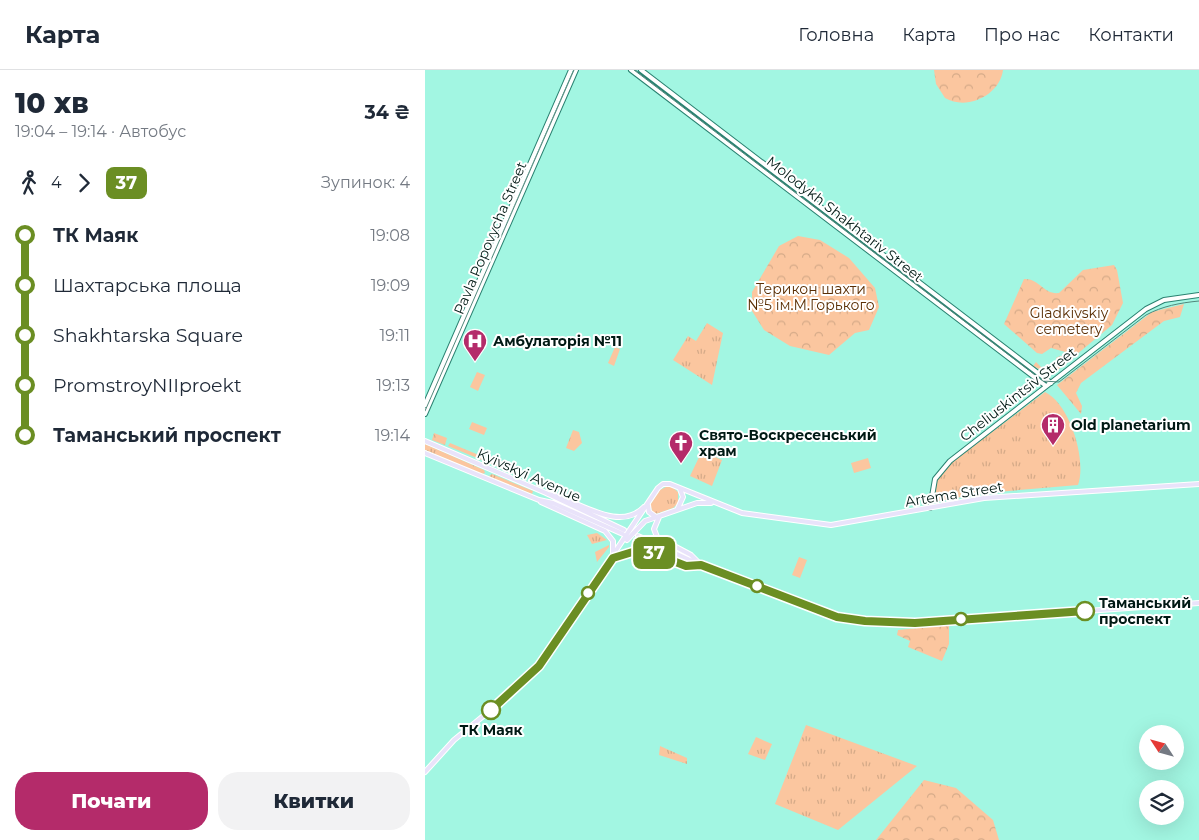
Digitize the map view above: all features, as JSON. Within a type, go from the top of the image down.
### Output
[{"type":"main road","name":"Pavla Popovycha Street","points":[[425,405],[571,70]]},
{"type":"main road","name":"Pavla Popovycha Street","points":[[425,414],[576,70]]},
{"type":"main road","name":"Molodykh Shakhtariv Street","points":[[631,70],[1046,386]]},
{"type":"main road","name":"Molodykh Shakhtariv Street","points":[[641,70],[1051,383]]},
{"type":"main road","name":"Cheliuskintsiv Street","points":[[931,508],[934,484],[944,466],[1145,309],[1164,300],[1199,295]]},
{"type":"main road","name":"Kyivskyi Avenue","points":[[425,441],[546,493],[623,532],[425,453]]},
{"type":"main road","name":"Artema Street","points":[[425,772],[454,740],[509,695],[539,666],[663,484],[679,488],[715,504],[742,513],[831,525],[994,498],[1199,484]]},
{"type":"main road","points":[[677,510],[683,497],[679,488]]},
{"type":"main road","points":[[546,493],[616,518],[631,516],[652,498]]},
{"type":"main road","points":[[539,500],[605,531],[613,541],[613,558],[639,550],[650,552],[686,566],[701,565]]},
{"type":"main road","name":"Artema Street","points":[[620,548],[639,526],[658,517],[697,503],[715,504]]},
{"type":"main road","points":[[648,505],[649,512],[658,517],[654,529],[657,537],[691,555],[701,565]]},
{"type":"main road","points":[[637,538],[685,562],[692,561],[837,617],[865,621],[915,623],[1199,603]]},
{"type":"main road","points":[[691,555],[692,561]]},
{"type":"green space","points":[[934,70],[1003,70],[1001,79],[989,93],[981,98],[963,103],[945,98],[936,84]]},
{"type":"green space","name":"Терикон шахти №5 ім.М.Горького","points":[[798,236],[820,240],[849,258],[875,288],[879,307],[869,330],[855,333],[829,355],[790,346],[764,330],[752,311],[752,292],[779,246]]},
{"type":"green space","name":"Gladkivskiy cemetery","points":[[1114,265],[1117,270],[1123,303],[1112,325],[1076,355],[1051,348],[1042,354],[1037,353],[1004,324],[1024,279],[1034,281],[1049,292],[1059,293],[1083,270]]},
{"type":"green space","points":[[1184,304],[1180,317],[1164,321],[1081,383],[1076,393],[1082,406],[1081,414],[1057,385],[1152,312]]},
{"type":"green space","points":[[707,323],[723,333],[712,385],[673,360],[688,336],[696,341]]},
{"type":"green space","points":[[615,347],[620,349],[614,366],[608,363]]},
{"type":"green space","points":[[1060,356],[1072,359],[1051,375],[1033,366],[1036,362],[1045,371],[1051,368],[1056,358]]},
{"type":"green space","points":[[477,372],[485,375],[478,391],[470,387]]},
{"type":"green space","points":[[1045,392],[1054,398],[1062,408],[1074,434],[1080,462],[1078,485],[985,493],[939,501],[934,499],[936,481],[947,466]]},
{"type":"green space","points":[[472,422],[487,428],[484,435],[469,429]]},
{"type":"green space","points":[[573,430],[579,432],[582,443],[574,451],[566,448]]},
{"type":"green space","points":[[434,433],[447,438],[445,445],[432,440]]},
{"type":"green space","points":[[450,443],[522,473],[521,476],[448,446]]},
{"type":"green space","points":[[425,444],[484,470],[485,473],[482,474],[425,450]]},
{"type":"green space","points":[[702,451],[722,460],[712,486],[690,476]]},
{"type":"green space","points":[[868,458],[871,468],[854,473],[851,463]]},
{"type":"green space","points":[[492,474],[533,491],[532,494],[491,478],[489,476]]},
{"type":"green space","points":[[672,487],[678,492],[678,503],[673,508],[656,514],[653,513],[650,505],[660,490]]},
{"type":"green space","points":[[597,533],[607,540],[592,544],[587,535]]},
{"type":"green space","points":[[609,545],[609,547],[597,562],[595,552]]},
{"type":"green space","points":[[799,557],[807,560],[800,578],[792,575]]},
{"type":"green space","points":[[949,625],[949,644],[942,661],[908,647],[910,641],[897,635],[898,630]]},
{"type":"green space","points":[[806,725],[917,766],[838,830],[775,804]]},
{"type":"green space","points":[[756,737],[772,744],[765,760],[748,754]]},
{"type":"green space","points":[[660,746],[687,758],[687,764],[659,755]]},
{"type":"green space","points":[[924,780],[956,788],[993,820],[999,840],[876,840]]},
{"type":"tunnel","points":[[624,530],[638,536]]},
{"type":"tram line","points":[[425,411],[574,70]]},
{"type":"tram line","points":[[634,70],[1043,381],[1059,382],[1146,315],[1171,305],[1199,301]]},
{"type":"bus line","name":"37","points":[[491,710],[539,666],[613,558],[639,550],[650,552],[686,566],[701,565],[844,619],[915,623],[1085,611]]},
{"type":"place","name":"Амбулаторія №11","points":[[475,362]]},
{"type":"place","name":"Old planetarium","points":[[1053,446]]},
{"type":"place","name":"Свято-Воскресенський храм","points":[[681,464]]},
{"type":"place","name":"Таманський проспект","points":[[1085,611]]},
{"type":"place","name":"ТК Маяк","points":[[491,710]]}]
